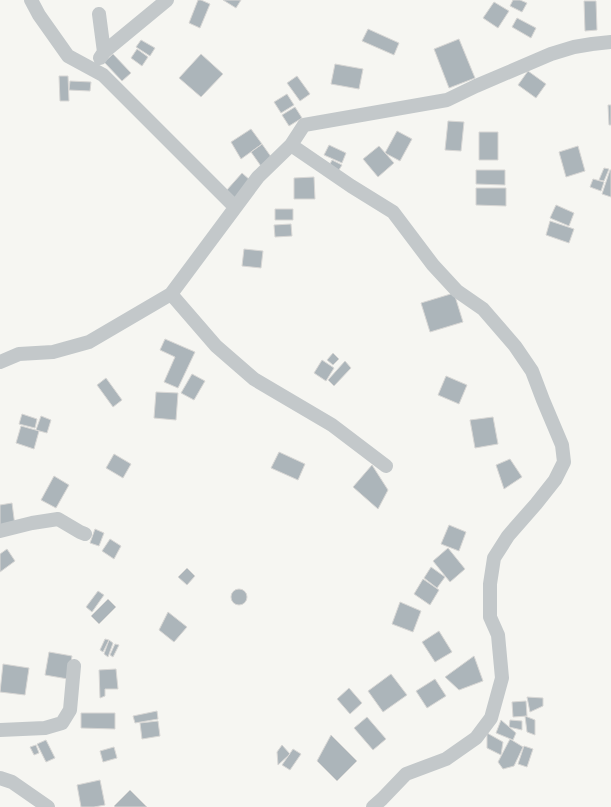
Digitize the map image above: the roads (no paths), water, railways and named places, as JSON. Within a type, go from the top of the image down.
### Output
[{"type":"street","points":[[31,0],[39,15],[68,56],[103,75],[235,207]]},
{"type":"street","points":[[94,70],[104,52],[167,0]]},
{"type":"street","points":[[99,14],[104,52]]},
{"type":"street","points":[[0,362],[19,354],[53,352],[89,342],[170,294],[258,177],[292,145],[304,125],[447,100],[551,54],[574,47],[611,42]]},
{"type":"street","points":[[292,145],[351,186],[393,212],[438,271],[457,291],[488,314],[515,346],[532,371],[562,445],[564,462],[556,480],[508,536],[494,558],[490,584],[490,617],[498,635],[502,678],[491,718],[476,738],[446,759],[406,774],[382,800],[373,807]]},
{"type":"street","points":[[170,294],[216,346],[254,379],[332,425],[386,466]]},
{"type":"street","points":[[0,531],[32,523],[58,519],[85,534]]},
{"type":"street","points":[[0,730],[45,728],[62,723],[70,710],[74,666]]},
{"type":"street","points":[[0,778],[12,782],[48,807]]}]
